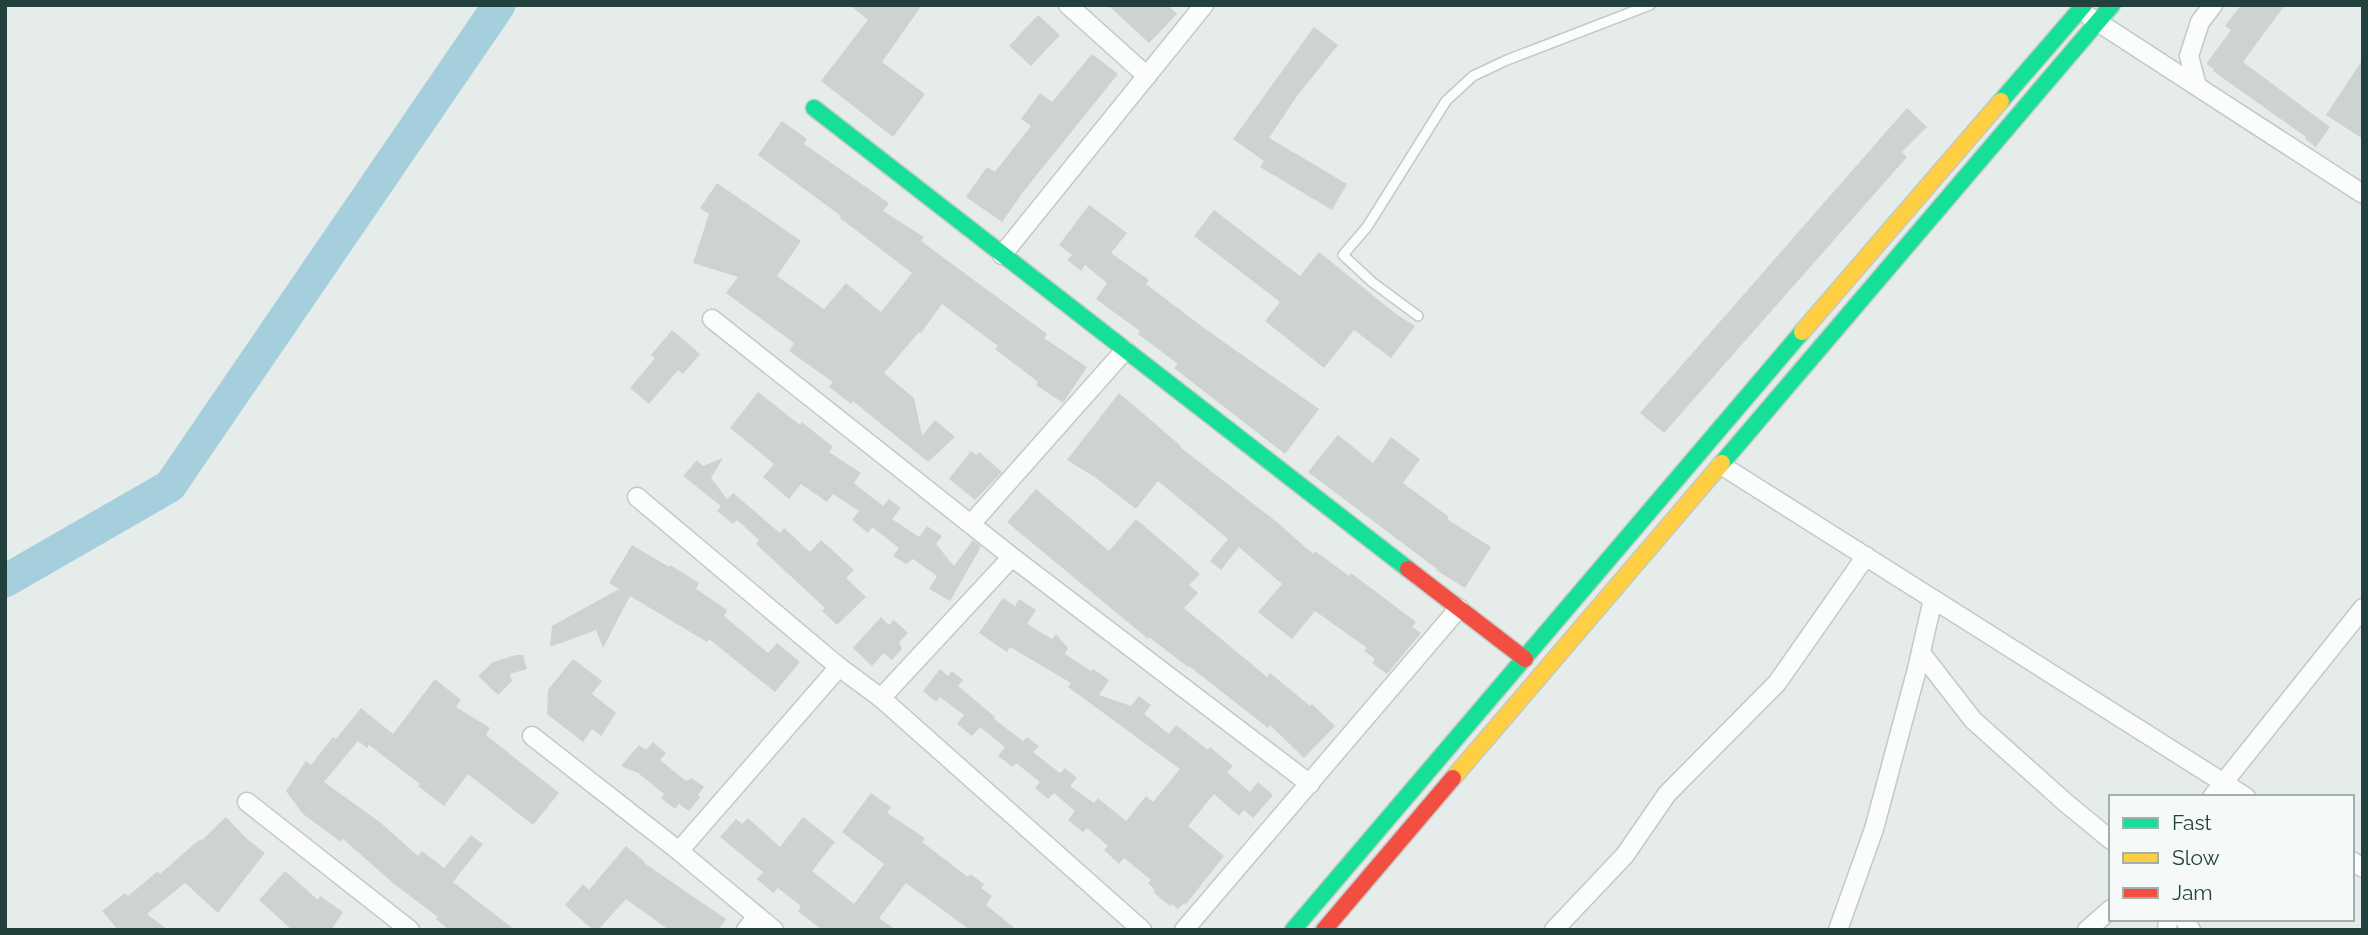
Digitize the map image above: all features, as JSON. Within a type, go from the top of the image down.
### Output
[{"type":"main road","points":[[1324,930],[2112,5]]},
{"type":"main road","points":[[1293,930],[1699,451],[2081,7]]},
{"type":"main road","points":[[814,108],[1525,659]]},
{"type":"street","points":[[1068,5],[1147,76]]},
{"type":"street","points":[[1002,255],[1204,5]]},
{"type":"street","points":[[2197,86],[2189,56],[2200,22],[2213,5]]},
{"type":"street","points":[[2081,7],[2097,23],[2363,194]]},
{"type":"street","points":[[712,319],[1012,557],[1310,784]]},
{"type":"street","points":[[971,524],[1125,350]]},
{"type":"street","points":[[1721,465],[1933,599],[2217,790],[2238,795]]},
{"type":"street","points":[[637,497],[839,667],[881,698],[1142,930]]},
{"type":"street","points":[[1554,930],[1625,855],[1667,794],[1777,683],[1866,556]]},
{"type":"street","points":[[881,698],[1012,557]]},
{"type":"street","points":[[1839,930],[1874,829],[1933,599]]},
{"type":"street","points":[[1184,930],[1458,608]]},
{"type":"street","points":[[2217,790],[2363,608]]},
{"type":"street","points":[[1921,653],[1973,720],[2109,838]]},
{"type":"street","points":[[679,851],[839,667]]},
{"type":"street","points":[[532,736],[679,851],[751,923],[774,930]]},
{"type":"street","points":[[247,802],[410,930]]},
{"type":"street","points":[[2087,930],[2109,911]]},
{"type":"lane","points":[[1418,316],[1372,282],[1343,255],[1367,227],[1446,101],[1472,76],[1650,5]]},
{"type":"building","points":[[850,5],[922,5],[882,62],[925,94],[893,137],[821,81],[868,20]]},
{"type":"building","points":[[1108,5],[1168,5],[1177,14],[1149,43]]},
{"type":"building","points":[[2241,5],[2285,5],[2243,62],[2330,127],[2316,147],[2206,64],[2231,30],[2225,26]]},
{"type":"building","points":[[1038,15],[1060,35],[1031,66],[1009,46]]},
{"type":"building","points":[[1314,27],[1338,45],[1297,96],[1269,138],[1347,184],[1332,210],[1260,167],[1264,161],[1233,139]]},
{"type":"building","points":[[1092,54],[1118,74],[1002,222],[966,197],[987,167],[995,172],[1031,126],[1021,119],[1040,93],[1052,102]]},
{"type":"building","points":[[2363,59],[2363,139],[2326,115]]},
{"type":"building","points":[[1907,108],[1927,127],[1902,152],[1907,157],[1664,433],[1640,413]]},
{"type":"building","points":[[782,121],[807,139],[804,144],[889,203],[883,211],[924,237],[921,241],[1047,334],[1044,338],[1087,367],[1063,403],[1036,385],[1038,382],[995,349],[998,346],[942,304],[921,333],[919,332],[884,373],[914,398],[922,436],[935,420],[955,437],[928,462],[853,401],[851,404],[829,387],[833,382],[789,351],[794,343],[726,293],[738,277],[693,263],[709,214],[700,208],[717,183],[801,241],[777,276],[824,309],[846,283],[881,312],[912,273],[758,155]]},
{"type":"building","points":[[1089,205],[1127,233],[1111,253],[1149,280],[1146,284],[1204,328],[1319,409],[1285,454],[1174,368],[1178,364],[1138,334],[1140,331],[1096,299],[1107,283],[1085,265],[1081,271],[1067,260],[1072,255],[1059,245]]},
{"type":"building","points":[[1214,210],[1300,276],[1319,252],[1415,326],[1391,358],[1354,330],[1324,368],[1265,321],[1280,302],[1194,236]]},
{"type":"building","points":[[672,330],[700,354],[683,374],[678,370],[649,404],[630,388],[655,358],[651,355]]},
{"type":"building","points":[[758,392],[800,425],[802,422],[833,447],[829,452],[861,473],[854,483],[883,506],[889,499],[901,508],[892,519],[919,537],[927,526],[942,536],[936,544],[954,566],[973,540],[981,547],[950,601],[929,589],[937,576],[913,559],[906,564],[893,556],[899,548],[872,527],[868,533],[852,520],[859,511],[833,494],[827,502],[801,484],[789,499],[763,477],[774,464],[730,428]]},
{"type":"building","points":[[1119,393],[1180,447],[1278,523],[1313,554],[1315,551],[1349,576],[1351,573],[1416,622],[1412,627],[1421,633],[1387,674],[1372,663],[1375,659],[1364,651],[1367,648],[1315,611],[1292,639],[1258,612],[1282,584],[1239,547],[1221,570],[1210,561],[1228,539],[1158,481],[1136,509],[1096,478],[1067,460]]},
{"type":"building","points":[[1338,435],[1373,463],[1391,437],[1420,459],[1403,483],[1449,517],[1447,519],[1491,547],[1465,588],[1436,570],[1308,472]]},
{"type":"building","points":[[971,451],[976,455],[979,452],[1002,472],[975,500],[949,479]]},
{"type":"building","points":[[723,458],[711,478],[727,499],[733,493],[780,533],[784,528],[810,552],[821,540],[854,570],[846,578],[866,597],[837,625],[822,611],[825,608],[756,544],[759,540],[737,520],[733,524],[717,511],[721,506],[683,476],[697,460],[703,466]]},
{"type":"building","points":[[1036,489],[1109,551],[1136,519],[1200,574],[1189,585],[1198,593],[1184,608],[1267,677],[1270,673],[1310,706],[1312,704],[1335,726],[1304,758],[1270,725],[1268,728],[1189,666],[1149,637],[1148,639],[1007,522]]},
{"type":"building","points":[[632,545],[699,583],[696,589],[727,610],[724,616],[768,653],[777,643],[800,662],[775,692],[709,639],[707,642],[630,596],[603,648],[596,630],[550,647],[552,626],[619,589],[609,583]]},
{"type":"building","points":[[1003,598],[1015,606],[1019,599],[1036,610],[1027,624],[1052,639],[1056,634],[1068,648],[1065,654],[1109,680],[1099,695],[1131,706],[1139,696],[1151,705],[1144,714],[1169,734],[1176,725],[1233,766],[1227,772],[1250,792],[1258,782],[1273,795],[1253,818],[1244,810],[1239,816],[1214,794],[1188,826],[1224,856],[1186,904],[1178,909],[1153,892],[1155,890],[1148,883],[1151,880],[1124,858],[1119,864],[1104,850],[1108,846],[1087,828],[1083,832],[1068,820],[1075,811],[1054,793],[1048,799],[1035,788],[1040,782],[1016,763],[1013,767],[998,756],[1005,747],[980,727],[972,736],[957,724],[964,715],[940,697],[936,702],[923,691],[940,669],[948,676],[952,671],[963,680],[958,686],[1023,741],[1027,737],[1039,746],[1033,752],[1060,773],[1065,768],[1077,778],[1070,786],[1094,803],[1098,798],[1126,821],[1146,796],[1153,802],[1180,769],[1068,687],[1071,683],[1010,647],[1007,652],[979,633]]},
{"type":"building","points":[[881,617],[889,625],[894,620],[908,633],[899,642],[902,649],[892,660],[884,653],[872,666],[853,648]]},
{"type":"building","points":[[523,655],[527,669],[510,674],[512,681],[498,695],[478,676],[493,662]]},
{"type":"building","points":[[573,659],[602,681],[592,694],[616,713],[601,736],[592,729],[583,742],[547,714],[548,690]]},
{"type":"building","points":[[435,679],[461,700],[456,707],[490,728],[486,735],[559,793],[533,825],[468,774],[444,806],[369,745],[367,748],[358,741],[324,782],[381,823],[418,856],[422,851],[444,868],[471,835],[483,844],[453,882],[515,930],[449,930],[436,919],[438,917],[394,884],[343,839],[341,842],[303,814],[286,791],[306,761],[311,765],[361,708],[393,734]]},
{"type":"building","points":[[653,742],[666,753],[660,760],[686,781],[692,778],[704,787],[689,811],[679,804],[675,809],[661,798],[664,794],[638,773],[621,766],[639,745],[646,750]]},
{"type":"building","points":[[871,793],[891,807],[887,813],[925,838],[922,842],[968,877],[970,874],[984,884],[981,888],[992,896],[986,905],[1017,930],[970,930],[906,883],[879,918],[896,930],[822,930],[798,911],[801,906],[778,888],[773,893],[757,879],[763,872],[720,837],[736,819],[742,824],[748,818],[780,847],[803,817],[835,842],[812,871],[854,904],[884,864],[842,832]]},
{"type":"building","points":[[226,817],[265,853],[218,913],[185,883],[147,914],[168,930],[118,930],[102,911],[125,893],[128,896],[158,871],[160,874]]},
{"type":"building","points":[[626,846],[644,863],[726,919],[718,930],[669,930],[626,899],[598,930],[593,930],[565,905],[583,884],[589,890]]},
{"type":"building","points":[[285,871],[318,900],[320,896],[343,912],[331,930],[292,930],[259,900]]},
{"type":"waterway","points":[[5,581],[170,486],[499,5]]},
{"type":"traffic: fast","points":[[2001,101],[2084,5]]},
{"type":"traffic: fast","points":[[1722,463],[2112,5]]},
{"type":"traffic: fast","points":[[814,108],[1408,569]]},
{"type":"traffic: fast","points":[[1293,930],[1802,332]]},
{"type":"traffic: slow","points":[[1802,332],[2001,101]]},
{"type":"traffic: slow","points":[[1453,778],[1722,463]]},
{"type":"traffic: jam","points":[[1408,569],[1525,659]]},
{"type":"traffic: jam","points":[[1324,930],[1453,778]]}]
